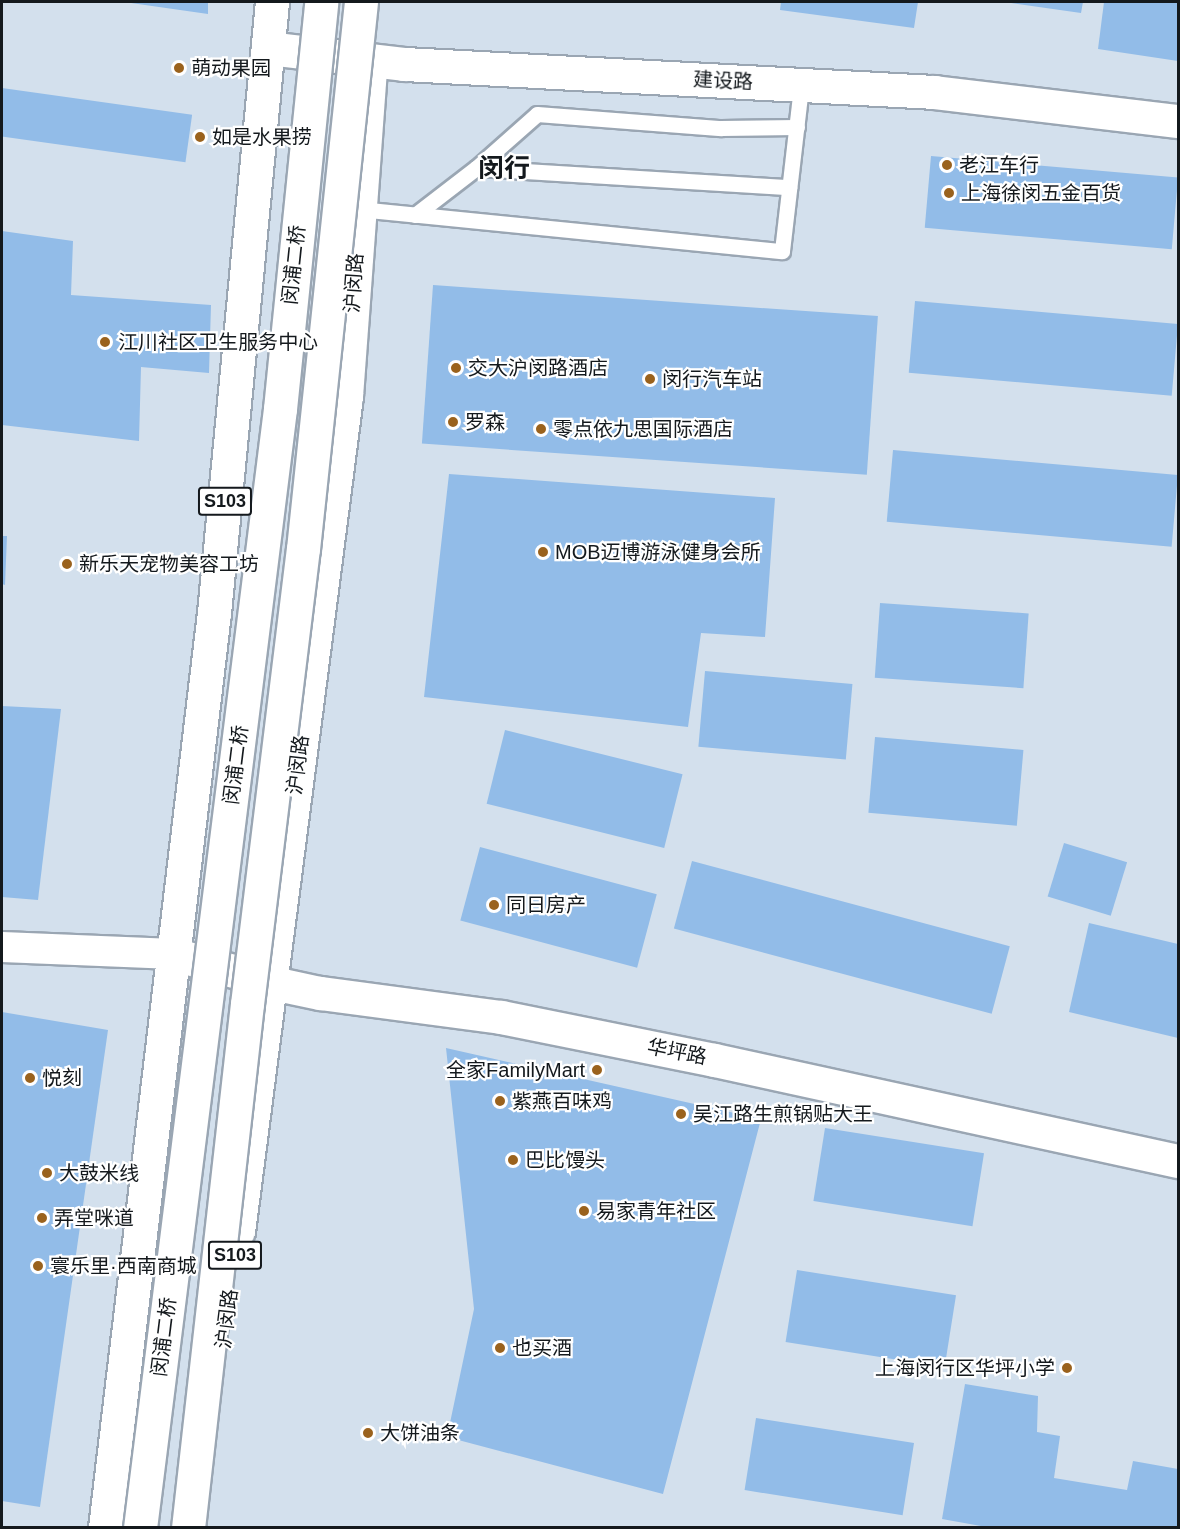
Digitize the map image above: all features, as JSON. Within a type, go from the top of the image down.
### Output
[{"type":"main road","name":"S103","points":[[105,1527],[214,613],[272,2]]},
{"type":"main road","name":"闵浦二桥","points":[[140,1527],[280,409],[321,2]]},
{"type":"main road","name":"闵浦二桥","points":[[188,1527],[247,1004],[303,549],[361,2]]},
{"type":"main road","name":"沪闵路","points":[[202,1527],[269,982],[346,396],[376,2]]},
{"type":"main road","name":"建设路","points":[[268,48],[370,60],[934,92],[1179,121]]},
{"type":"main road","name":"华坪路","points":[[174,954],[269,982],[321,993],[534,1024],[714,1060],[1179,1161]]},
{"type":"street","points":[[2,947],[174,954]]},
{"type":"lane","points":[[359,209],[782,251],[801,86]]},
{"type":"lane","points":[[415,214],[476,168],[537,114],[721,128],[797,127]]},
{"type":"lane","points":[[476,168],[789,187]]},
{"type":"building","points":[[208,2],[208,14],[131,3]]},
{"type":"building","points":[[781,2],[918,2],[914,28],[780,10]]},
{"type":"building","points":[[1004,2],[1083,2],[1081,13]]},
{"type":"building","points":[[1104,2],[1178,2],[1178,61],[1098,49]]},
{"type":"building","points":[[2,88],[192,115],[185,162],[2,136]]},
{"type":"building","points":[[931,156],[1178,178],[1172,249],[925,228]]},
{"type":"building","name":"江川社区卫生服务中心","points":[[2,231],[73,241],[71,295],[211,305],[209,373],[141,367],[139,441],[2,425]]},
{"type":"building","name":"闵行汽车站","points":[[433,285],[878,316],[867,475],[422,444]]},
{"type":"building","points":[[915,301],[1178,324],[1172,396],[909,373]]},
{"type":"building","points":[[893,450],[1178,475],[1172,547],[887,522]]},
{"type":"building","points":[[449,474],[775,498],[765,637],[701,633],[688,727],[424,697]]},
{"type":"building","points":[[2,536],[7,536],[5,585],[2,584]]},
{"type":"building","points":[[880,603],[1029,613],[1023,688],[875,678]]},
{"type":"building","points":[[705,671],[852,684],[846,760],[698,747]]},
{"type":"building","points":[[2,706],[61,709],[38,900],[2,897]]},
{"type":"building","points":[[505,730],[683,774],[664,848],[487,804]]},
{"type":"building","points":[[875,737],[1023,750],[1017,826],[868,813]]},
{"type":"building","points":[[1064,843],[1127,862],[1111,916],[1048,897]]},
{"type":"building","points":[[480,847],[657,894],[637,968],[460,920]]},
{"type":"building","points":[[692,861],[1010,946],[992,1014],[674,929]]},
{"type":"building","points":[[1089,923],[1178,944],[1178,1038],[1069,1012]]},
{"type":"building","name":"寰乐里·西南商城","points":[[2,1012],[108,1030],[40,1507],[2,1501]]},
{"type":"building","points":[[446,1048],[761,1119],[663,1494],[447,1437],[474,1309]]},
{"type":"building","points":[[825,1128],[984,1153],[972,1226],[813,1201]]},
{"type":"building","points":[[797,1270],[956,1295],[945,1367],[786,1342]]},
{"type":"building","points":[[965,1384],[1038,1396],[1037,1432],[1060,1436],[1054,1478],[1127,1490],[1133,1461],[1178,1469],[1178,1528],[992,1528],[942,1519]]},
{"type":"building","points":[[756,1418],[914,1443],[903,1515],[745,1490]]},
{"type":"railway","points":[[156,1528],[302,291],[330,2]]},
{"type":"railway","points":[[175,1528],[321,293],[349,2]]},
{"type":"place","name":"萌动果园","points":[[179,68]]},
{"type":"place","name":"如是水果捞","points":[[200,137]]},
{"type":"place","name":"老江车行","points":[[947,165]]},
{"type":"place","name":"上海徐闵五金百货","points":[[949,193]]},
{"type":"place","name":"江川社区卫生服务中心","points":[[105,342]]},
{"type":"place","name":"交大沪闵路酒店","points":[[456,368]]},
{"type":"place","name":"闵行汽车站","points":[[650,379]]},
{"type":"place","name":"罗森","points":[[453,422]]},
{"type":"place","name":"零点依九思国际酒店","points":[[541,429]]},
{"type":"place","name":"MOB迈博游泳健身会所","points":[[543,552]]},
{"type":"place","name":"新乐天宠物美容工坊","points":[[67,564]]},
{"type":"place","name":"同日房产","points":[[494,905]]},
{"type":"place","name":"全家FamilyMart","points":[[597,1070]]},
{"type":"place","name":"悦刻","points":[[30,1078]]},
{"type":"place","name":"紫燕百味鸡","points":[[500,1101]]},
{"type":"place","name":"吴江路生煎锅贴大王","points":[[681,1114]]},
{"type":"place","name":"巴比馒头","points":[[513,1160]]},
{"type":"place","name":"大鼓米线","points":[[47,1173]]},
{"type":"place","name":"易家青年社区","points":[[584,1211]]},
{"type":"place","name":"弄堂咪道","points":[[42,1218]]},
{"type":"place","name":"寰乐里·西南商城","points":[[38,1266]]},
{"type":"place","name":"也买酒","points":[[500,1348]]},
{"type":"place","name":"上海闵行区华坪小学","points":[[1067,1368]]},
{"type":"place","name":"大饼油条","points":[[368,1433]]},
{"type":"district","name":"闵行","points":[[504,169]]}]
